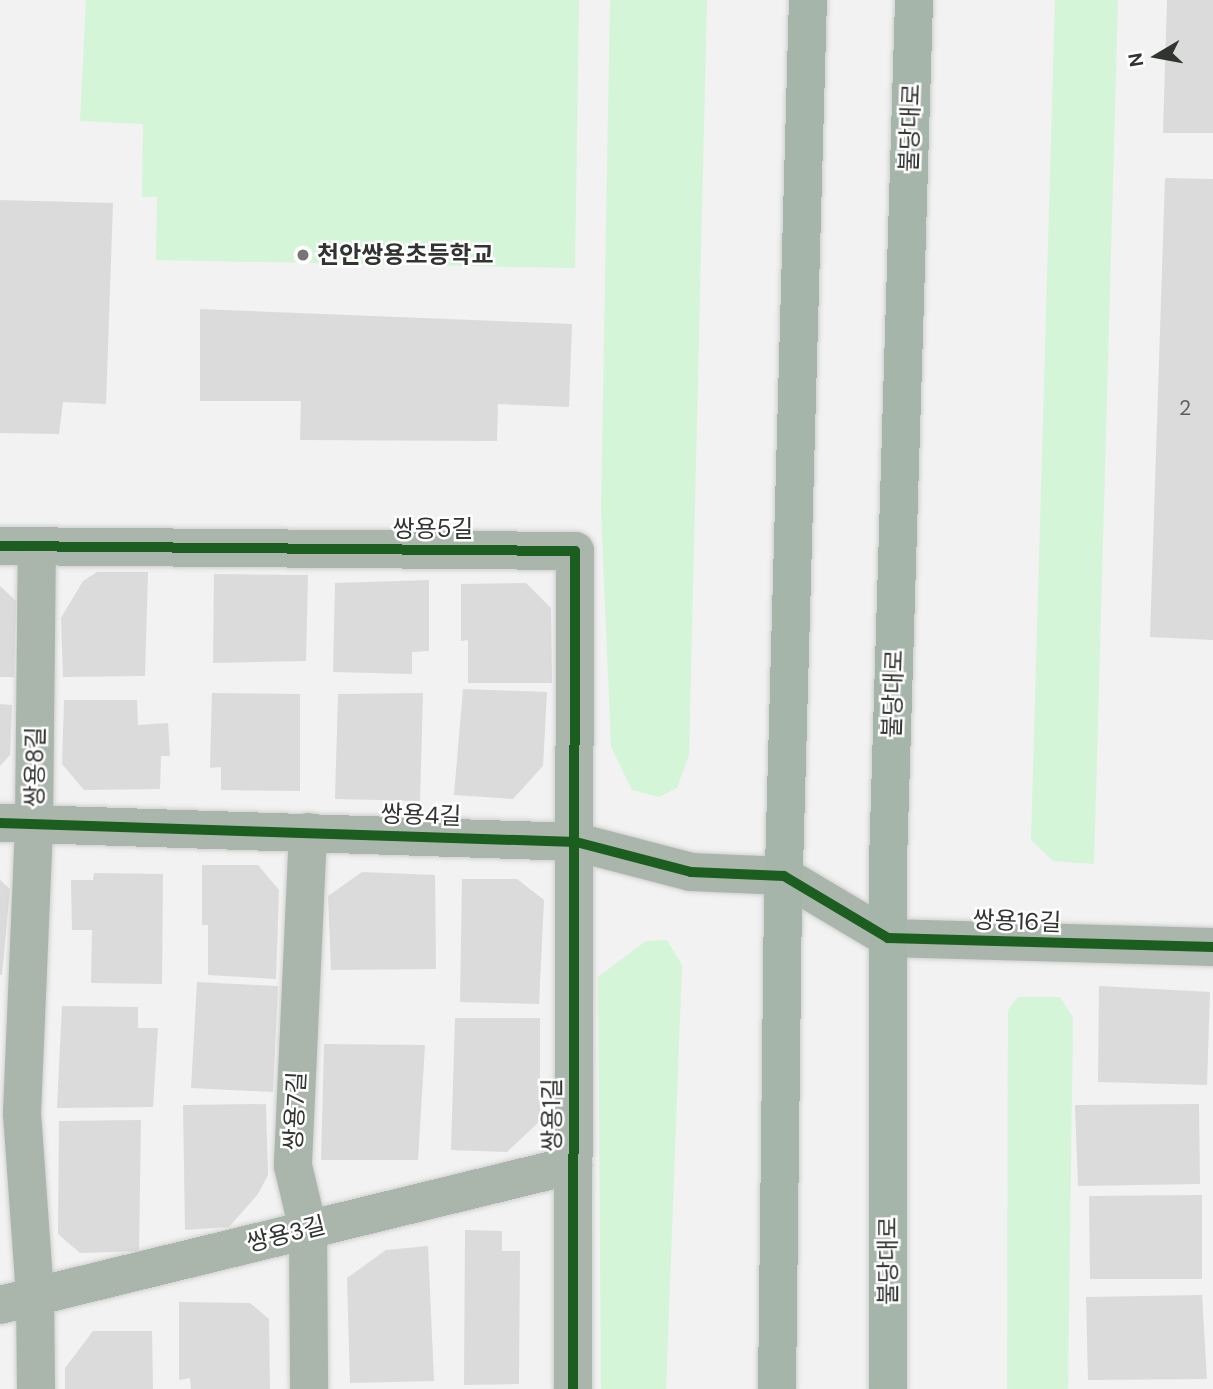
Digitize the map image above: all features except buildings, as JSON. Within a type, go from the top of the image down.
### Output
[{"type":"main road","points":[[777,1389],[784,876],[808,0]]},
{"type":"main road","name":"불당대로","points":[[888,1389],[888,938],[914,0]]},
{"type":"street","name":"쌍용8길","points":[[18,546],[17,824],[11,1113],[18,1300],[36,1389]]},
{"type":"street","name":"쌍용5길","points":[[18,546],[575,551],[576,842]]},
{"type":"street","name":"쌍용4길","points":[[17,824],[576,842],[691,872],[784,876],[829,904]]},
{"type":"street","name":"쌍용7길","points":[[308,832],[293,1166],[308,1229],[309,1389]]},
{"type":"street","name":"쌍용1길","points":[[573,1389],[576,842]]},
{"type":"street","name":"쌍용16길","points":[[829,904],[888,938],[1213,947]]},
{"type":"street","name":"쌍용3길","points":[[18,1300],[573,1165]]},
{"type":"green space","points":[[86,0],[579,0],[575,268],[156,260],[157,197],[142,197],[143,124],[80,121]]},
{"type":"green space","points":[[610,0],[707,0],[689,755],[677,788],[659,797],[632,790],[611,747],[601,511]]},
{"type":"green space","points":[[1055,0],[1118,0],[1094,864],[1053,861],[1031,840]]},
{"type":"green space","points":[[667,940],[682,965],[666,1389],[601,1389],[598,977],[646,941]]},
{"type":"green space","points":[[1018,997],[1060,997],[1073,1018],[1068,1389],[1007,1389],[1008,1010]]},
{"type":"cycle path","points":[[0,546],[575,551],[573,1389]]},
{"type":"cycle path","points":[[0,823],[576,842],[691,872],[784,876],[888,938],[1213,947]]},
{"type":"place","name":"천안쌍용초등학교","points":[[303,255]]}]
